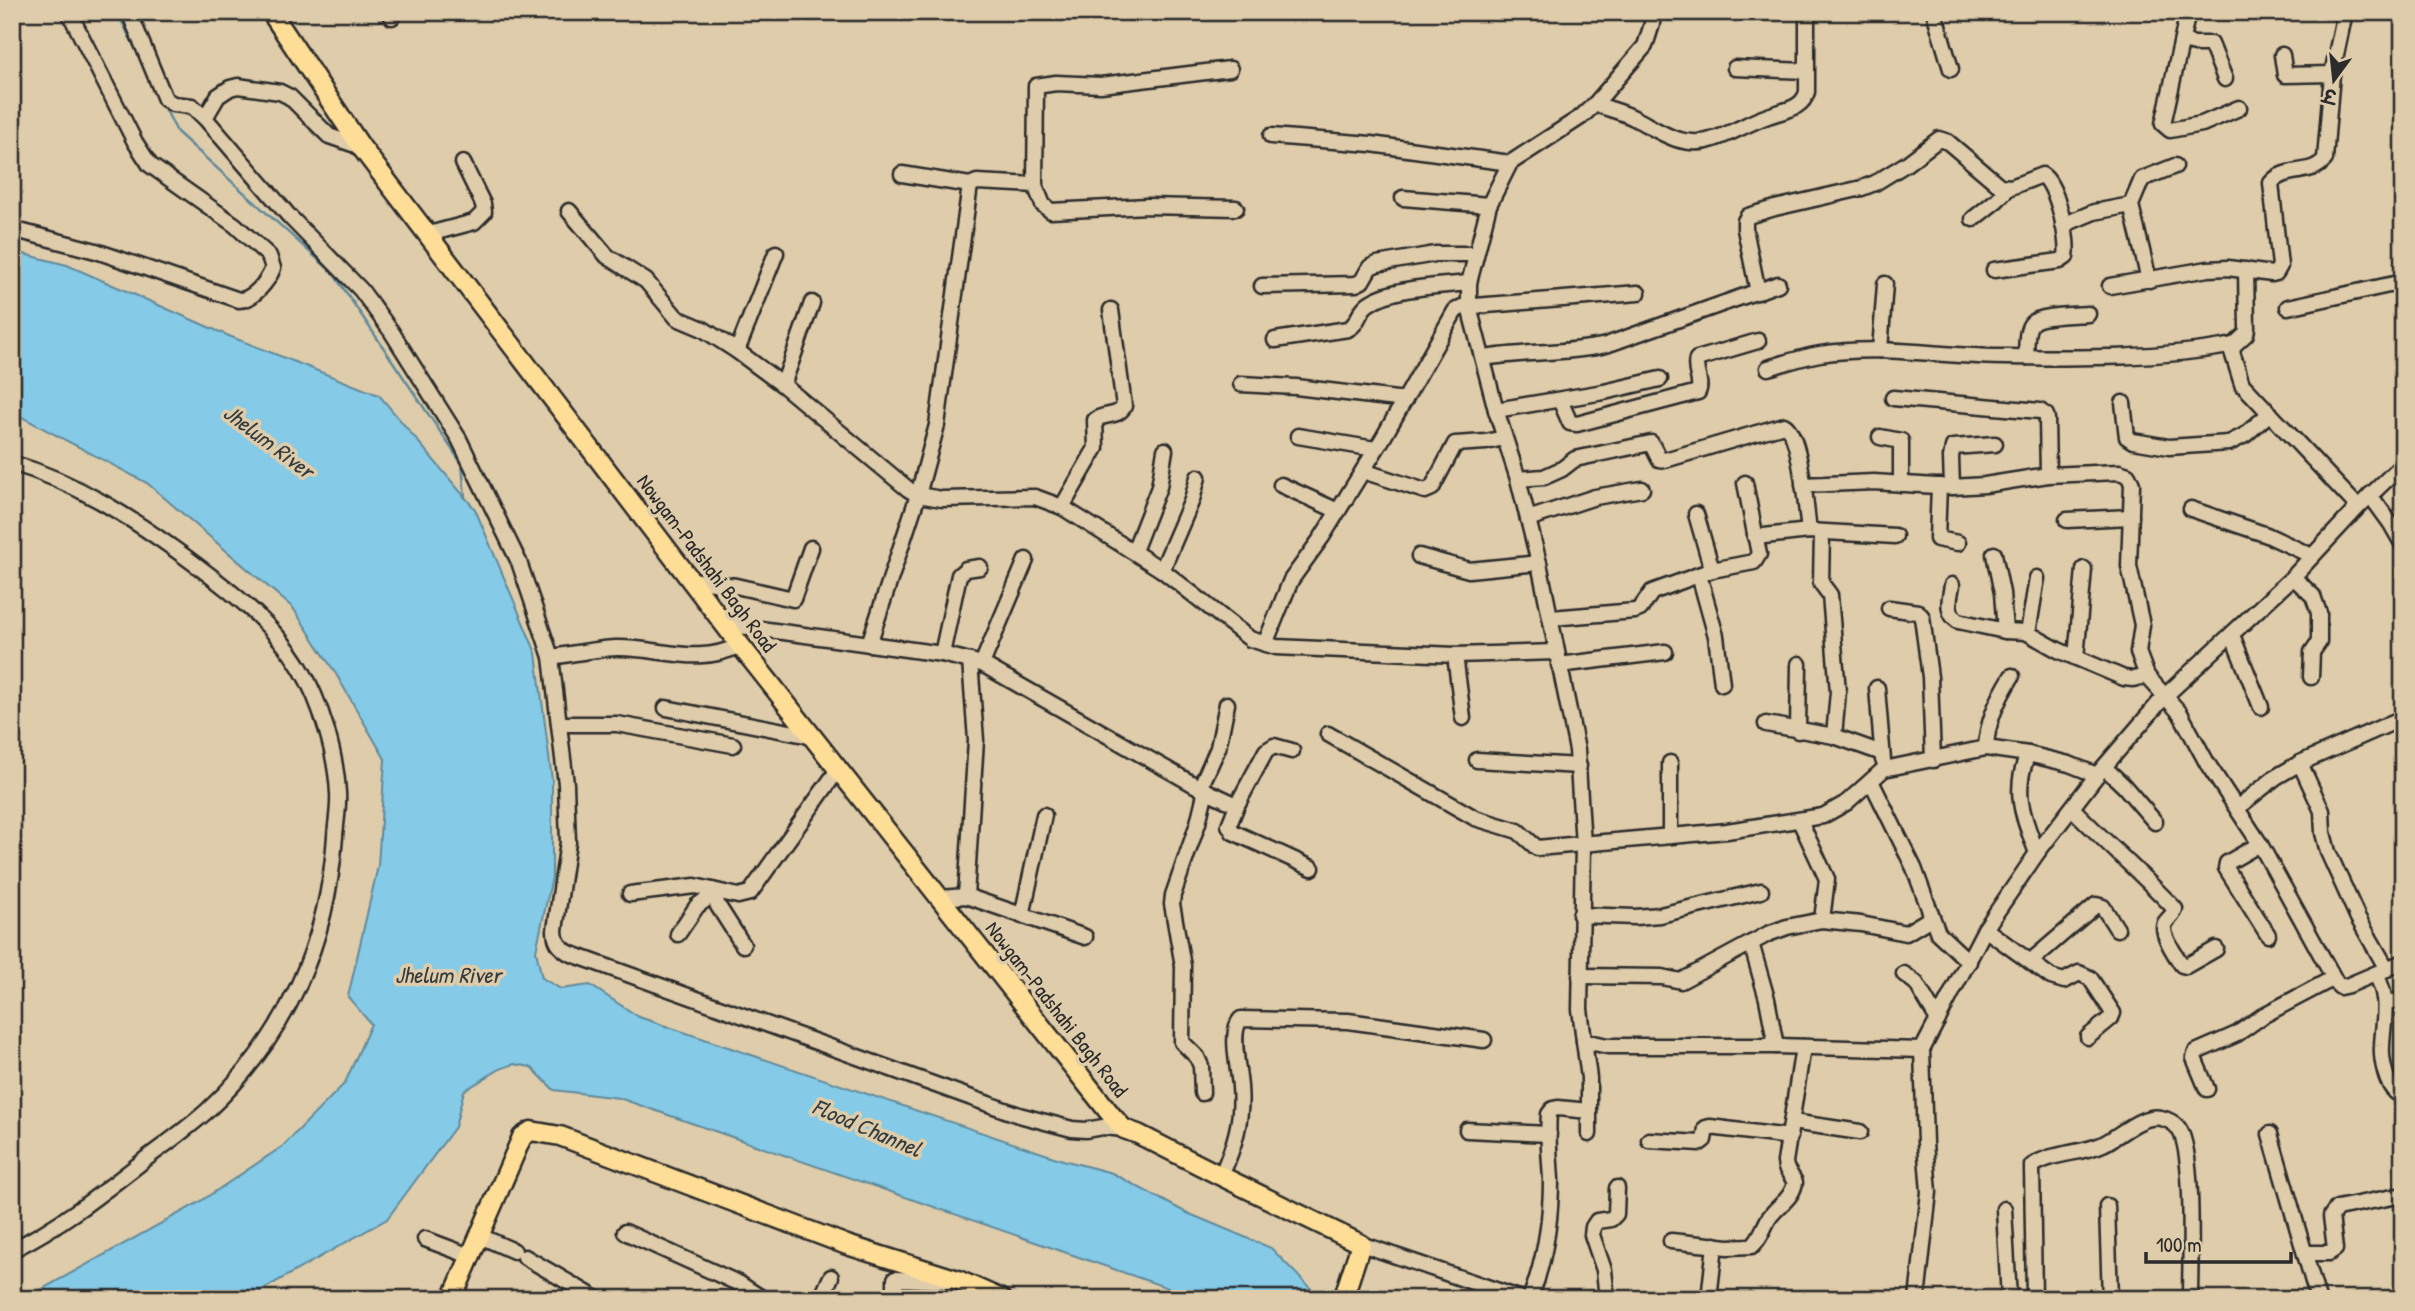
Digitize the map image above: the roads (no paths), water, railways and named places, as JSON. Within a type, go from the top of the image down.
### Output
[{"type":"main road","name":"Nowgam-Padshahi Bagh Road","points":[[275,13],[361,147],[837,771],[1124,1129]]},
{"type":"main road","points":[[1124,1129],[1359,1250],[1343,1299]]},
{"type":"main road","points":[[454,1298],[522,1137],[531,1131],[545,1132],[847,1245],[959,1281],[994,1297]]},
{"type":"street","points":[[12,229],[96,251],[239,300],[252,296],[273,268],[269,256],[235,225],[150,165],[135,142],[69,12]]},
{"type":"street","points":[[129,12],[165,99],[173,104],[192,106],[205,118],[289,216],[362,290],[459,439],[519,562],[551,657],[566,785],[568,842],[555,934],[555,939],[563,949],[1019,1115],[1072,1129],[1124,1129]]},
{"type":"street","points":[[1589,1135],[1589,1078],[1580,1024],[1583,845],[1579,766],[1539,563],[1469,307],[1469,283],[1489,205],[1510,163],[1581,117],[1595,104],[1645,46],[1652,24],[1652,12]]},
{"type":"street","points":[[1595,104],[1636,119],[1671,138],[1699,143],[1799,106],[1807,92],[1807,12]]},
{"type":"street","points":[[1934,12],[1951,69]]},
{"type":"street","points":[[2188,12],[2162,120],[2164,127],[2173,130],[2202,124],[2239,108]]},
{"type":"street","points":[[2110,286],[2208,269],[2228,268],[2272,274],[2278,270],[2272,183],[2279,176],[2317,167],[2325,159],[2332,74],[2345,12]]},
{"type":"street","points":[[2182,41],[2211,44],[2225,79]]},
{"type":"street","points":[[2282,55],[2283,71],[2289,76],[2332,74]]},
{"type":"street","points":[[1735,68],[1806,71]]},
{"type":"street","points":[[1230,69],[1101,85],[1056,83],[1036,86],[1035,185],[1043,205],[1051,211],[1147,206],[1236,208]]},
{"type":"street","points":[[205,118],[218,96],[230,88],[238,86],[280,92],[290,97],[329,136],[361,147]]},
{"type":"street","points":[[1271,136],[1370,144],[1510,163]]},
{"type":"street","points":[[1758,292],[1745,229],[1748,216],[1861,188],[1906,164],[1939,139],[1948,142],[1997,184],[2008,188]]},
{"type":"street","points":[[429,234],[474,222],[484,212],[483,204],[463,163]]},
{"type":"street","points":[[2149,280],[2131,205],[2142,179],[2175,166]]},
{"type":"street","points":[[902,174],[970,185],[978,182],[1035,185]]},
{"type":"street","points":[[1973,219],[2008,188],[2037,175],[2046,176],[2052,184],[2063,225],[2067,253],[2064,260],[1994,270]]},
{"type":"street","points":[[869,644],[918,495],[941,403],[970,185]]},
{"type":"street","points":[[1403,198],[1489,205]]},
{"type":"street","points":[[2063,225],[2094,212],[2131,205]]},
{"type":"street","points":[[569,211],[607,256],[646,281],[677,318],[737,351],[918,495],[956,500],[1035,497],[1062,507],[1162,570],[1250,639],[1291,648],[1558,659],[1665,652]]},
{"type":"street","points":[[737,351],[776,253]]},
{"type":"street","points":[[1262,286],[1356,284],[1360,283],[1370,267],[1377,264],[1435,254],[1475,254]]},
{"type":"street","points":[[2246,270],[2247,329],[2246,334],[2234,345],[2232,352],[2242,384],[2358,507]]},
{"type":"street","points":[[2288,307],[2403,282]]},
{"type":"street","points":[[1275,340],[1348,329],[1354,325],[1366,305],[1379,298],[1407,290],[1469,283]]},
{"type":"street","points":[[1484,358],[1606,345],[1778,284]]},
{"type":"street","points":[[1880,350],[1885,284]]},
{"type":"street","points":[[1265,644],[1291,579],[1363,471],[1454,311],[1469,307],[1638,293]]},
{"type":"street","points":[[783,385],[812,303]]},
{"type":"street","points":[[1062,507],[1096,448],[1095,420],[1118,413],[1124,406],[1111,310]]},
{"type":"street","points":[[2026,357],[2029,329],[2033,322],[2042,318],[2088,314]]},
{"type":"street","points":[[1560,400],[1570,422],[1577,424],[1698,392],[1700,387],[1695,366],[1697,359],[1758,341]]},
{"type":"street","points":[[1769,368],[1821,354],[1880,350],[2006,358],[2135,356],[2201,351],[2234,345]]},
{"type":"street","points":[[1496,410],[1660,379]]},
{"type":"street","points":[[1241,384],[1296,387],[1405,400]]},
{"type":"street","points":[[1893,398],[2044,413],[2047,419],[2048,475]]},
{"type":"street","points":[[2123,403],[2127,437],[2169,447],[2229,443],[2237,440],[2270,413]]},
{"type":"street","points":[[1518,479],[1544,477],[1563,469],[1575,459],[1639,444],[1651,443],[1659,459],[1665,460],[1784,425],[1788,427],[1815,532],[1821,583],[1830,595],[1838,692],[1834,736]]},
{"type":"street","points":[[1298,436],[1375,449]]},
{"type":"street","points":[[1880,437],[1901,440],[1902,484]]},
{"type":"street","points":[[1363,471],[1425,491],[1432,488],[1455,444],[1504,438]]},
{"type":"street","points":[[1958,543],[1937,539],[1953,447],[1994,444]]},
{"type":"street","points":[[1134,551],[1158,486],[1165,450]]},
{"type":"street","points":[[12,463],[45,473],[73,486],[133,520],[196,565],[255,614],[299,666],[321,708],[338,794],[327,903],[314,951],[293,998],[261,1050],[207,1110],[104,1192],[12,1250]]},
{"type":"street","points":[[1917,1299],[1929,1192],[1922,1050],[1985,929],[2037,853],[2101,771],[2164,697],[2293,578],[2358,507],[2403,464]]},
{"type":"street","points":[[1803,485],[1874,482],[1945,486],[1984,485],[2048,475],[2125,473],[2131,477],[2129,566],[2142,625],[2138,652],[2147,676],[2180,713],[2207,763],[2260,844],[2332,979],[2344,987],[2403,962]]},
{"type":"street","points":[[1162,570],[1192,500],[1198,477]]},
{"type":"street","points":[[1551,618],[1635,611],[1652,592],[1706,573],[1754,562],[1759,554],[1745,483]]},
{"type":"street","points":[[1281,485],[1338,511]]},
{"type":"street","points":[[1528,519],[1595,498],[1642,489]]},
{"type":"street","points":[[2370,495],[2403,545]]},
{"type":"street","points":[[2191,509],[2267,534],[2312,556]]},
{"type":"street","points":[[1696,514],[1722,684]]},
{"type":"street","points":[[2067,520],[2131,517]]},
{"type":"street","points":[[1755,537],[1815,532],[1895,536]]},
{"type":"street","points":[[692,580],[736,586],[793,599],[811,548]]},
{"type":"street","points":[[1994,554],[2005,631]]},
{"type":"street","points":[[1419,556],[1469,570],[1539,563]]},
{"type":"street","points":[[966,896],[976,740],[976,663],[1026,560]]},
{"type":"street","points":[[942,654],[959,575],[966,569],[980,567]]},
{"type":"street","points":[[2076,658],[2084,569]]},
{"type":"street","points":[[2028,633],[2038,578]]},
{"type":"street","points":[[2293,578],[2313,596],[2319,613],[2319,642],[2311,656],[2311,677]]},
{"type":"street","points":[[1952,585],[1949,607],[1958,621],[2028,633],[2076,658],[2129,679],[2147,676]]},
{"type":"street","points":[[1888,608],[1915,611],[1922,617],[1930,677],[1933,761]]},
{"type":"street","points":[[726,624],[942,654],[976,663],[1203,789],[1237,804]]},
{"type":"street","points":[[2232,635],[2262,707]]},
{"type":"street","points":[[551,657],[617,648],[702,657],[718,655],[740,645]]},
{"type":"street","points":[[1455,655],[1463,718]]},
{"type":"street","points":[[1798,731],[1799,664]]},
{"type":"street","points":[[1986,748],[1986,733],[1993,712],[2012,676]]},
{"type":"street","points":[[1877,688],[1884,769]]},
{"type":"street","points":[[1202,1093],[1201,1066],[1194,1052],[1182,1042],[1183,966],[1172,904],[1176,884],[1198,823],[1203,789],[1218,748],[1227,704]]},
{"type":"street","points":[[666,708],[810,736]]},
{"type":"street","points":[[2237,808],[2276,777],[2300,763],[2398,720]]},
{"type":"street","points":[[559,724],[617,724],[733,745]]},
{"type":"street","points":[[1766,724],[1834,736],[1882,753]]},
{"type":"street","points":[[1328,734],[1475,818],[1518,831],[1534,847],[1583,845],[1800,821],[1830,814],[1884,769],[1986,748],[2028,754],[2101,771],[2124,786],[2155,822]]},
{"type":"street","points":[[1292,751],[1274,747],[1266,751],[1237,804],[1229,825],[1233,832],[1312,868]]},
{"type":"street","points":[[2028,754],[2019,776],[2019,790],[2026,824],[2037,853]]},
{"type":"street","points":[[1477,760],[1579,766]]},
{"type":"street","points":[[1670,763],[1670,836]]},
{"type":"street","points":[[2300,763],[2322,810],[2323,833],[2328,852],[2381,972],[2385,1003],[2382,1054],[2391,1088],[2397,1093],[2403,1091]]},
{"type":"street","points":[[631,894],[700,887],[738,896],[754,890],[800,819],[837,771]]},
{"type":"street","points":[[1871,782],[1919,879],[1931,918],[1944,940],[1969,962]]},
{"type":"street","points":[[2072,808],[2175,909],[2165,923],[2164,930],[2182,965],[2186,966],[2216,948]]},
{"type":"street","points":[[1022,916],[1044,815]]},
{"type":"street","points":[[1800,821],[1827,879],[1822,920]]},
{"type":"street","points":[[2260,844],[2227,863],[2226,868],[2268,935]]},
{"type":"street","points":[[1580,915],[1660,915],[1761,891]]},
{"type":"street","points":[[678,934],[697,906],[712,892]]},
{"type":"street","points":[[712,892],[743,945]]},
{"type":"street","points":[[940,898],[966,896],[1084,937]]},
{"type":"street","points":[[2031,961],[2096,905],[2103,907],[2117,929]]},
{"type":"street","points":[[1580,976],[1662,977],[1681,981],[1787,927],[1822,920],[1906,933],[1931,918]]},
{"type":"street","points":[[1985,929],[2058,980],[2064,981],[2079,973],[2084,974],[2113,1010],[2112,1016],[2088,1037]]},
{"type":"street","points":[[1751,943],[1767,999],[1776,1046]]},
{"type":"street","points":[[1904,974],[1916,983],[1938,1020]]},
{"type":"street","points":[[2207,1089],[2194,1058],[2196,1052],[2237,1034],[2264,1015],[2332,979]]},
{"type":"street","points":[[2385,1003],[2403,1000]]},
{"type":"street","points":[[1221,1177],[1239,1127],[1240,1087],[1236,1030],[1241,1019],[1348,1021],[1484,1040]]},
{"type":"street","points":[[1584,1041],[1608,1046],[1776,1046],[1922,1050]]},
{"type":"street","points":[[1671,1241],[1752,1246],[1761,1236],[1772,1214],[1791,1194],[1795,1182],[1785,1162],[1803,1047]]},
{"type":"street","points":[[1530,1299],[1543,1261],[1548,1233],[1551,1185],[1549,1118],[1553,1109],[1589,1111]]},
{"type":"street","points":[[2034,1299],[2032,1166],[2102,1145],[2135,1125],[2153,1118],[2162,1118],[2173,1123],[2182,1135],[2189,1183],[2190,1299]]},
{"type":"street","points":[[1649,1140],[1700,1143],[1704,1140],[1706,1128],[1710,1127],[1860,1132]]},
{"type":"street","points":[[1467,1130],[1549,1134]]},
{"type":"street","points":[[2270,1134],[2318,1299]]},
{"type":"street","points":[[1607,1299],[1604,1270],[1593,1232],[1597,1222],[1611,1219],[1616,1214],[1617,1188]]},
{"type":"street","points":[[2305,1253],[2329,1253],[2335,1250],[2331,1216],[2337,1208],[2403,1195]]},
{"type":"street","points":[[2107,1206],[2110,1299]]},
{"type":"street","points":[[2004,1209],[2009,1299]]},
{"type":"street","points":[[625,1232],[724,1275],[763,1299]]},
{"type":"street","points":[[480,1236],[519,1254],[597,1299]]},
{"type":"street","points":[[425,1239],[471,1256]]},
{"type":"street","points":[[1709,1299],[1715,1245]]},
{"type":"street","points":[[1359,1250],[1522,1299]]},
{"type":"street","points":[[821,1299],[831,1277]]},
{"type":"street","points":[[895,1299],[895,1279],[959,1281]]},
{"type":"water","points":[[12,251],[67,265],[229,336],[379,395],[475,509],[536,653],[552,780],[552,877],[536,951],[542,978],[561,989],[590,985],[639,1017],[1063,1160],[1112,1173],[1185,1212],[1271,1248],[1314,1292],[1315,1299],[1200,1299],[619,1098],[554,1090],[531,1067],[514,1064],[500,1069],[464,1091],[455,1127],[387,1219],[246,1299],[18,1299],[37,1292],[198,1203],[283,1146],[345,1083],[371,1024],[348,997],[378,866],[385,759],[336,674],[293,608],[147,483],[12,412]]},
{"type":"waterway","points":[[117,12],[144,66]]},
{"type":"waterway","points":[[164,106],[177,132],[333,273],[462,464],[465,498]]},
{"type":"water label","name":"Jhelum River","points":[[269,441]]},
{"type":"water label","name":"Jhelum River","points":[[448,974]]},
{"type":"water label","name":"Flood Channel","points":[[867,1127]]}]
